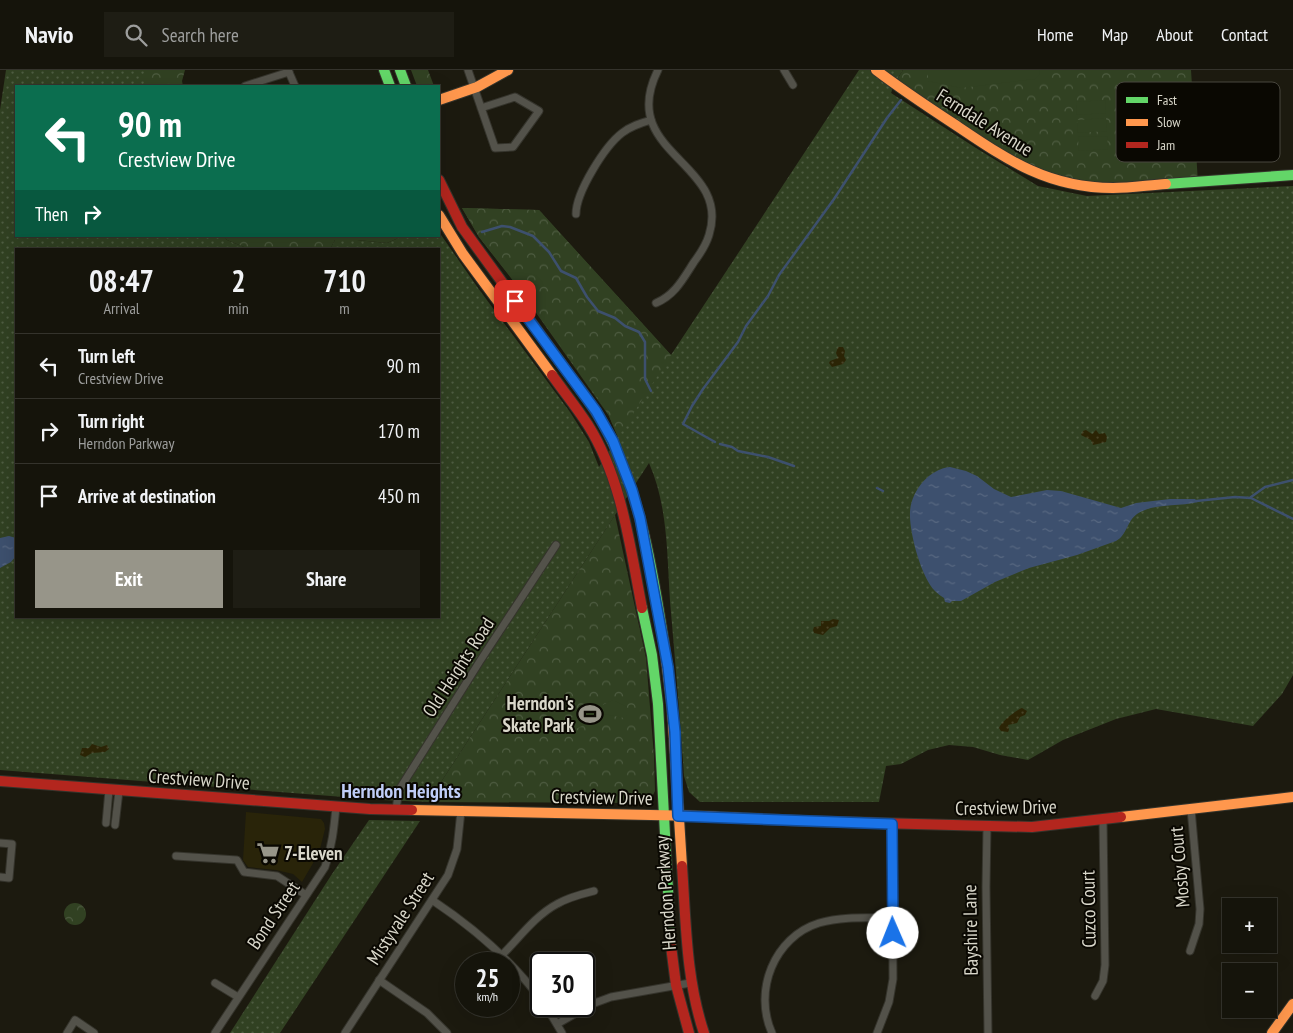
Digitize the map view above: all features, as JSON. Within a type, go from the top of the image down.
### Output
[{"type":"main road","points":[[384,70],[390,85]]},
{"type":"main road","points":[[400,70],[406,85]]},
{"type":"main road","points":[[440,100],[474,88],[508,70]]},
{"type":"main road","name":"Ferndale Avenue","points":[[876,70],[910,95],[1007,159],[1026,169],[1057,180],[1094,187],[1113,188],[1293,175]]},
{"type":"main road","name":"Herndon Parkway","points":[[440,182],[462,227],[606,427],[622,460],[640,518],[666,652],[675,732],[686,953],[690,983],[704,1033]]},
{"type":"main road","name":"Herndon Parkway","points":[[440,217],[463,254],[588,425],[608,466],[622,508],[652,655],[658,704],[671,951],[676,985],[688,1033]]},
{"type":"main road","name":"Crestview Drive","points":[[0,781],[336,807],[678,816],[987,827],[1032,827],[1293,797]]},
{"type":"main road","points":[[1272,1033],[1293,1004]]},
{"type":"street","points":[[468,70],[474,88],[481,108],[495,148],[513,147],[539,111],[515,97],[481,108]]},
{"type":"street","points":[[656,303],[664,300],[677,288],[704,246],[710,230],[712,213],[709,200],[701,184],[660,140],[651,120],[649,95],[653,79],[658,70]]},
{"type":"street","points":[[784,70],[793,85]]},
{"type":"street","points":[[248,85],[289,71],[295,85]]},
{"type":"street","points":[[576,214],[581,190],[609,146],[624,131],[651,120]]},
{"type":"street","name":"Old Heights Road","points":[[396,809],[399,790],[556,545]]},
{"type":"street","points":[[106,822],[114,791]]},
{"type":"street","points":[[114,791],[116,825]]},
{"type":"street","name":"Bond Street","points":[[215,1033],[325,867],[330,851],[336,807]]},
{"type":"street","name":"Mosby Court","points":[[1190,951],[1195,938],[1200,909],[1191,809]]},
{"type":"street","name":"Mistyvale Street","points":[[344,1033],[448,875],[459,837],[461,811]]},
{"type":"street","name":"Cuzco Court","points":[[1094,996],[1103,981],[1105,971],[1103,819]]},
{"type":"street","points":[[877,1033],[889,1002],[894,979],[892,824]]},
{"type":"street","name":"Bayshire Lane","points":[[987,827],[988,1033]]},
{"type":"street","points":[[0,844],[12,844],[9,878],[0,877]]},
{"type":"street","points":[[176,856],[237,860],[244,872],[278,876],[306,895]]},
{"type":"street","points":[[505,952],[544,912],[556,904],[594,891]]},
{"type":"street","points":[[432,900],[465,922],[501,952]]},
{"type":"street","points":[[772,1033],[765,1007],[766,982],[775,959],[790,940],[806,929],[830,920],[892,918]]},
{"type":"street","points":[[520,973],[530,984]]},
{"type":"street","points":[[379,980],[427,1013],[447,1033]]},
{"type":"street","points":[[557,1024],[592,1004],[611,997],[690,983]]},
{"type":"street","points":[[214,984],[238,997]]},
{"type":"street","points":[[553,1017],[562,1033]]},
{"type":"street","points":[[67,1033],[75,1020],[94,1033]]},
{"type":"shaded area","points":[[246,812],[321,819],[325,829],[319,853],[302,882],[293,874],[248,867],[243,860]]},
{"type":"green space","points":[[6,70],[146,70],[146,85],[15,85],[15,237],[225,237],[227,240],[247,248],[15,248],[15,618],[440,618],[440,248],[331,248],[335,240],[387,243],[401,237],[440,237],[440,233],[570,412],[589,442],[599,467],[618,437],[609,416],[515,283],[479,237],[462,208],[539,210],[671,355],[859,70],[903,70],[894,84],[891,93],[1038,186],[1087,196],[1293,186],[1293,675],[1282,694],[1253,726],[1156,709],[1116,719],[1063,740],[1028,760],[1000,755],[973,747],[949,745],[928,750],[901,764],[886,766],[879,802],[700,802],[689,792],[684,776],[666,531],[660,496],[649,463],[428,802],[0,770],[0,110]]},
{"type":"green space","points":[[146,70],[185,70],[183,85],[146,85]]},
{"type":"green space","points":[[411,70],[428,70],[434,85],[417,85]]},
{"type":"green space","points":[[903,70],[1191,70],[1192,82],[1116,82],[1116,162],[1197,162],[1198,183],[1113,188],[1041,175],[894,84]]},
{"type":"green space","points":[[928,70],[1040,70],[1039,75],[1035,79],[961,88],[928,81]]},
{"type":"green space","points":[[1105,100],[1106,113],[1077,115],[1076,102]]},
{"type":"green space","points":[[1106,118],[1107,131],[1078,133],[1077,120]]},
{"type":"green space","points":[[1107,136],[1108,149],[1079,151],[1078,137]]},
{"type":"green space","points":[[462,208],[539,210],[671,355],[618,437],[600,401],[515,283],[479,237]]},
{"type":"green space","points":[[225,237],[401,237],[387,243],[335,240],[331,248],[247,248],[227,240]]},
{"type":"green space","points":[[615,515],[646,658],[654,756],[655,791],[653,795],[642,803],[428,802]]},
{"type":"green space","name":"Herndon's Skate Park","points":[[613,700],[627,707],[627,715],[624,718],[604,714],[576,729],[571,718],[590,707],[592,710]]},
{"type":"green space","points":[[369,820],[420,821],[280,1033],[230,1033],[332,874]]},
{"type":"green space","points":[[75,903],[83,906],[86,914],[83,922],[75,925],[67,922],[64,914],[67,906]]},
{"type":"sand","points":[[838,347],[843,347],[846,360],[843,364],[832,367],[829,363],[838,358],[836,353]]},
{"type":"sand","points":[[1086,430],[1092,434],[1096,430],[1099,434],[1105,433],[1107,437],[1106,442],[1093,445],[1091,440],[1081,435]]},
{"type":"sand","points":[[839,620],[837,626],[830,628],[823,635],[814,633],[814,627],[821,626],[821,621]]},
{"type":"sand","points":[[1022,708],[1027,711],[1025,715],[1020,717],[1017,723],[1008,725],[1008,732],[1001,731],[999,728],[1003,723]]},
{"type":"sand","points":[[92,744],[101,747],[107,745],[109,749],[105,752],[92,753],[85,757],[80,755],[82,748],[89,748]]},
{"type":"water","points":[[950,467],[977,476],[994,489],[1011,497],[1047,490],[1061,491],[1121,508],[1136,503],[1170,499],[1195,499],[1198,502],[1151,508],[1143,511],[1131,520],[1123,535],[1116,541],[1077,555],[1029,568],[995,582],[961,601],[952,601],[950,603],[945,602],[944,598],[935,591],[925,576],[914,542],[910,512],[914,496],[922,482],[935,472]]},
{"type":"water","points":[[9,536],[15,538],[15,557],[11,562],[0,568],[0,538]]},
{"type":"waterway","points":[[715,442],[683,424],[692,406],[738,342],[746,326],[768,296],[779,275],[834,199],[887,118],[901,100]]},
{"type":"waterway","points":[[482,232],[502,226],[510,227],[533,236],[549,252],[561,271],[576,278],[598,311],[615,318],[625,326],[639,332],[645,342],[645,379],[651,391]]},
{"type":"waterway","points":[[720,444],[732,447],[738,451],[768,457],[794,466]]},
{"type":"waterway","points":[[1251,497],[1265,487],[1293,480]]},
{"type":"waterway","points":[[877,488],[883,491]]},
{"type":"waterway","points":[[1196,501],[1235,497],[1251,498],[1293,519]]},
{"type":"traffic: fast","points":[[384,70],[390,85]]},
{"type":"traffic: fast","points":[[400,70],[406,85]]},
{"type":"traffic: fast","points":[[1166,184],[1293,175]]},
{"type":"traffic: fast","points":[[571,377],[603,424],[619,456],[629,482],[650,562],[664,643]]},
{"type":"traffic: fast","points":[[642,608],[652,655],[658,704],[671,946]]},
{"type":"traffic: slow","points":[[440,100],[477,87],[508,70]]},
{"type":"traffic: slow","points":[[876,70],[992,149],[1010,160],[1047,177],[1089,187],[1120,188],[1166,184]]},
{"type":"traffic: slow","points":[[440,217],[463,254],[552,375]]},
{"type":"traffic: slow","points":[[664,643],[672,707],[682,866]]},
{"type":"traffic: slow","points":[[1121,817],[1293,797]]},
{"type":"traffic: slow","points":[[412,810],[698,816],[804,821]]},
{"type":"traffic: slow","points":[[1272,1033],[1293,1004]]},
{"type":"traffic: jam","points":[[440,182],[462,227],[571,377]]},
{"type":"traffic: jam","points":[[552,375],[588,425],[600,446],[609,468],[629,538],[642,608]]},
{"type":"traffic: jam","points":[[0,781],[370,809],[412,810]]},
{"type":"traffic: jam","points":[[804,821],[1032,827],[1121,817]]},
{"type":"traffic: jam","points":[[682,866],[690,971],[704,1033]]},
{"type":"traffic: jam","points":[[671,946],[676,985],[689,1033]]},
{"type":"place","name":"Herndon's Skate Park","points":[[590,714]]},
{"type":"place","name":"7-Eleven","points":[[268,853]]},
{"type":"district","name":"Herndon Heights","points":[[401,791]]},
{"type":"route","points":[[515,301],[606,427],[622,460],[632,490],[640,518],[666,652],[675,732],[678,816],[892,824],[893,933]]}]
